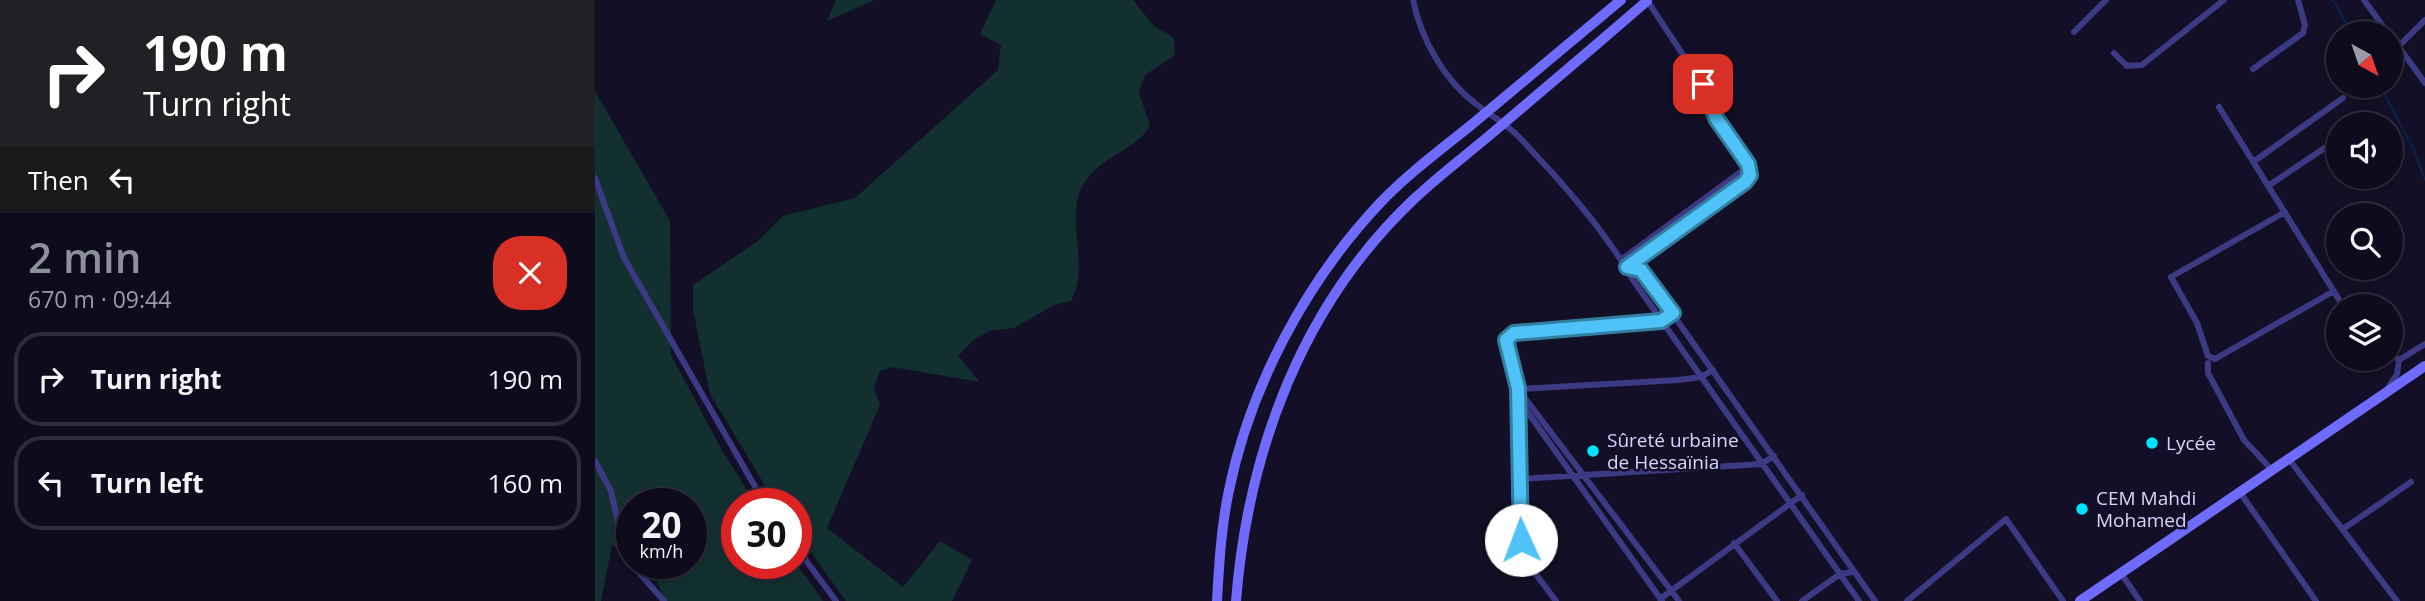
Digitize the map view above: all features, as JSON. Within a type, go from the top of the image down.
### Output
[{"type":"street","points":[[1413,0],[1420,26],[1439,61],[1463,92],[1504,123],[1525,144],[1622,259],[1661,321],[1860,601]]},
{"type":"street","points":[[1217,601],[1228,494],[1262,386],[1287,334],[1350,237],[1381,202],[1621,0]]},
{"type":"street","points":[[2074,33],[2106,0]]},
{"type":"street","points":[[2114,52],[2127,66],[2143,65],[2224,0]]},
{"type":"street","points":[[2253,69],[2303,33],[2305,25],[2298,0]]},
{"type":"street","points":[[2364,0],[2379,21]]},
{"type":"street","points":[[1236,601],[1240,545],[1253,482],[1269,427],[1310,334],[1341,284],[1405,209],[1647,1],[1703,84],[1719,124],[1749,166],[1748,180],[1627,268]]},
{"type":"street","points":[[2403,42],[2425,20]]},
{"type":"street","points":[[2403,52],[2425,83]]},
{"type":"street","points":[[2253,162],[2342,98]]},
{"type":"street","points":[[2219,107],[2336,294]]},
{"type":"street","points":[[2268,187],[2326,147]]},
{"type":"street","points":[[1622,259],[1749,166]]},
{"type":"street","points":[[595,178],[624,258],[756,488]]},
{"type":"street","points":[[2285,212],[2171,277],[2197,323],[2208,356],[2215,359],[2334,291]]},
{"type":"street","points":[[1679,218],[1684,226]]},
{"type":"street","points":[[1627,268],[1636,267],[1641,270],[1803,495],[1875,601]]},
{"type":"street","points":[[1673,313],[1661,321],[1514,333],[1506,340],[1521,398],[1661,600],[1734,543],[1803,495]]},
{"type":"street","points":[[2403,358],[2425,344]]},
{"type":"street","points":[[2208,363],[2208,373],[2244,440],[2271,469]]},
{"type":"street","points":[[2080,601],[2425,366]]},
{"type":"street","points":[[1518,388],[1701,377],[1713,370]]},
{"type":"street","points":[[2385,393],[2397,371]]},
{"type":"street","points":[[1521,398],[1679,601]]},
{"type":"street","points":[[1521,398],[1519,479],[1525,555],[1556,601]]},
{"type":"street","points":[[1519,479],[1761,464],[1774,456]]},
{"type":"street","points":[[2288,458],[2397,601]]},
{"type":"street","points":[[595,461],[611,491],[626,558],[664,601]]},
{"type":"street","points":[[2343,529],[2411,482]]},
{"type":"street","points":[[2239,491],[2316,601]]},
{"type":"street","points":[[1907,601],[2006,519],[2063,601]]},
{"type":"street","points":[[1734,543],[1777,601]]},
{"type":"street","points":[[812,569],[836,601]]},
{"type":"street","points":[[1802,601],[1840,574],[1854,572]]},
{"type":"street","points":[[2120,572],[2140,601]]},
{"type":"green space","points":[[836,0],[874,0],[827,21]]},
{"type":"green space","points":[[996,0],[1133,0],[1154,26],[1174,38],[1175,55],[1145,75],[1139,93],[1150,125],[1145,133],[1098,167],[1083,185],[1076,213],[1079,273],[1071,301],[1054,305],[1014,328],[989,331],[972,341],[958,356],[980,382],[892,367],[880,371],[874,388],[880,405],[827,528],[903,587],[940,541],[972,560],[952,601],[846,601],[812,554],[812,488],[766,488],[710,394],[693,310],[693,285],[758,241],[783,216],[855,198],[998,70],[1001,45],[980,34]]},
{"type":"green space","points":[[595,91],[670,221],[671,355],[723,452],[746,488],[721,488],[721,579],[807,579],[823,601],[664,601],[656,579],[707,579],[707,488],[616,488],[616,548],[612,545],[601,601],[595,601]]},
{"type":"waterway","points":[[2333,0],[2344,21]]},
{"type":"waterway","points":[[2386,98],[2414,150],[2425,180]]},
{"type":"place","name":"Lycée","points":[[2152,443]]},
{"type":"place","name":"Sûreté urbaine de Hessaïnia","points":[[1593,451]]},
{"type":"place","name":"CEM Mahdi Mohamed","points":[[2082,509]]},
{"type":"route","points":[[1521,540],[1518,388],[1506,340],[1514,333],[1661,321],[1673,313],[1641,270],[1627,267],[1745,182],[1750,175],[1748,164],[1719,124],[1703,84]]}]
